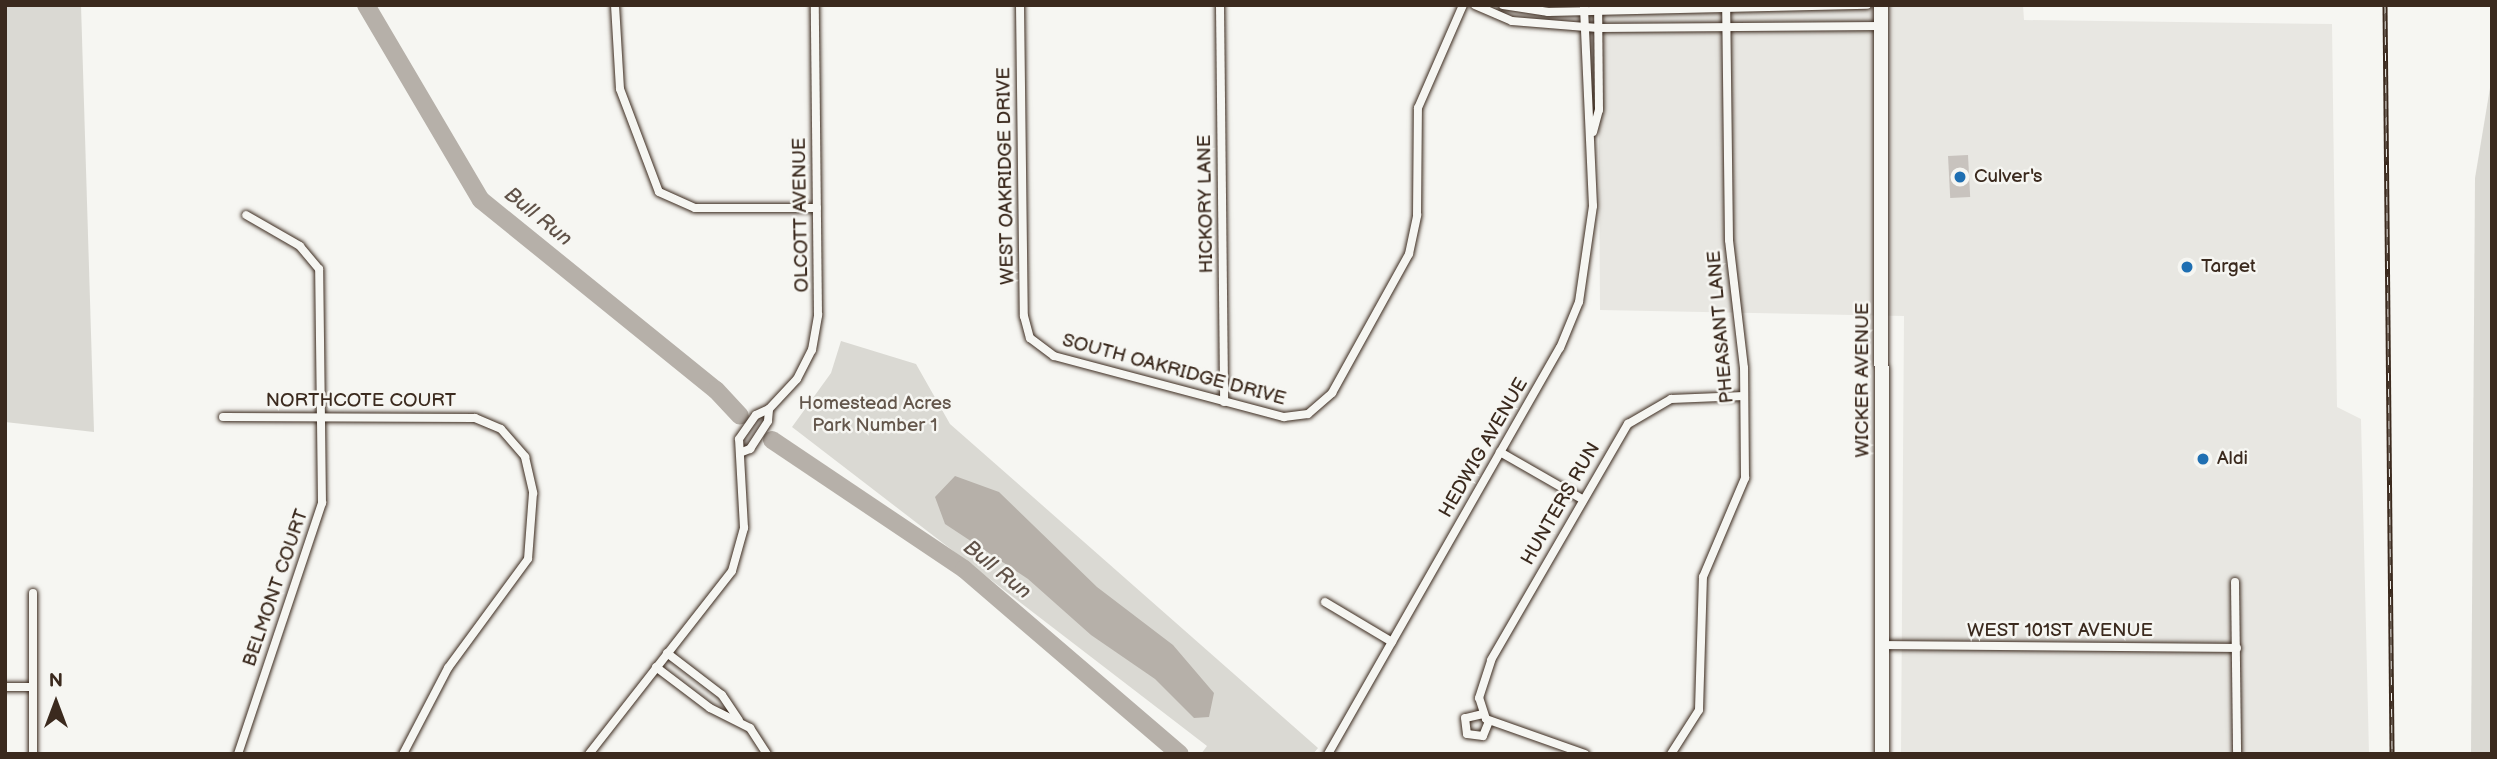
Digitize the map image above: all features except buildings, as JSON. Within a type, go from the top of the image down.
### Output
[{"type":"highway","name":"WICKER AVENUE","points":[[1875,6],[1881,26],[1882,754]]},
{"type":"street","points":[[615,5],[620,89],[659,192],[695,208],[817,208]]},
{"type":"street","name":"OLCOTT AVENUE","points":[[589,754],[737,561],[744,528],[738,471],[744,431],[755,415],[769,409],[802,372],[816,339],[815,5]]},
{"type":"street","name":"WEST OAKRIDGE DRIVE","points":[[1020,5],[1024,316],[1035,345]]},
{"type":"street","name":"HICKORY LANE","points":[[1220,5],[1224,402]]},
{"type":"street","name":"SOUTH OAKRIDGE DRIVE","points":[[1035,345],[1054,356],[1275,416],[1308,414],[1332,393],[1409,254],[1418,215],[1420,99],[1463,5]]},
{"type":"street","points":[[1475,5],[1512,21],[1598,28],[1881,26]]},
{"type":"street","points":[[1503,5],[1584,8],[1875,6]]},
{"type":"street","name":"PHEASANT LANE","points":[[1671,754],[1693,726],[1701,703],[1703,577],[1743,487],[1744,396],[1730,254],[1726,6]]},
{"type":"street","name":"HEDWIG AVENUE","points":[[1328,754],[1560,348],[1578,302],[1592,232],[1593,135],[1599,110],[1598,7]]},
{"type":"street","name":"HEDWIG AVENUE","points":[[1584,8],[1586,109],[1593,135]]},
{"type":"street","name":"BELMONT COURT","points":[[238,754],[317,531],[323,416],[319,270],[300,246],[246,215]]},
{"type":"street","name":"HUNTERS RUN","points":[[1584,754],[1486,718],[1479,698],[1491,660],[1622,432],[1644,411],[1679,397],[1744,396]]},
{"type":"street","name":"OLCOTT AVENUE","points":[[742,452],[750,449],[768,421],[769,409]]},
{"type":"street","name":"NORTHCOTE COURT","points":[[223,417],[475,418],[508,435],[530,467],[533,527],[528,559],[502,602],[448,668],[403,754]]},
{"type":"street","points":[[1500,452],[1582,499]]},
{"type":"street","points":[[2235,582],[2237,754]]},
{"type":"street","points":[[33,593],[33,754]]},
{"type":"street","points":[[1325,602],[1392,642]]},
{"type":"street","name":"WEST 101ST AVENUE","points":[[1883,645],[2237,648]]},
{"type":"street","points":[[667,653],[722,695],[767,754]]},
{"type":"street","points":[[656,667],[710,708],[741,722]]},
{"type":"street","points":[[5,687],[32,687]]},
{"type":"shaded area","points":[[1598,5],[2023,5],[2024,20],[2332,24],[2337,407],[2361,419],[2369,754],[1901,754],[1904,316],[1600,310]]},
{"type":"shaded area","points":[[955,476],[999,492],[1097,587],[1173,645],[1214,693],[1209,717],[1194,718],[1155,679],[1091,635],[1028,579],[945,524],[935,497]]},
{"type":"green space","points":[[5,5],[81,5],[94,432],[5,422]]},
{"type":"green space","points":[[2492,76],[2492,754],[2471,754],[2475,178]]},
{"type":"green space","name":"Homestead Acres Park Number 1","points":[[841,341],[916,364],[950,424],[1318,748],[1313,754],[1201,754],[1207,746],[792,427],[831,373]]},
{"type":"waterway","name":"Bull Run","points":[[366,5],[481,200],[716,390],[740,416]]},
{"type":"waterway","name":"Bull Run","points":[[772,440],[964,569],[1180,754]]},
{"type":"railway","points":[[2385,5],[2392,754]]},
{"type":"place","name":"Culver's","points":[[1960,177]]},
{"type":"place","name":"Target","points":[[2187,267]]},
{"type":"place","name":"Aldi","points":[[2203,459]]}]
